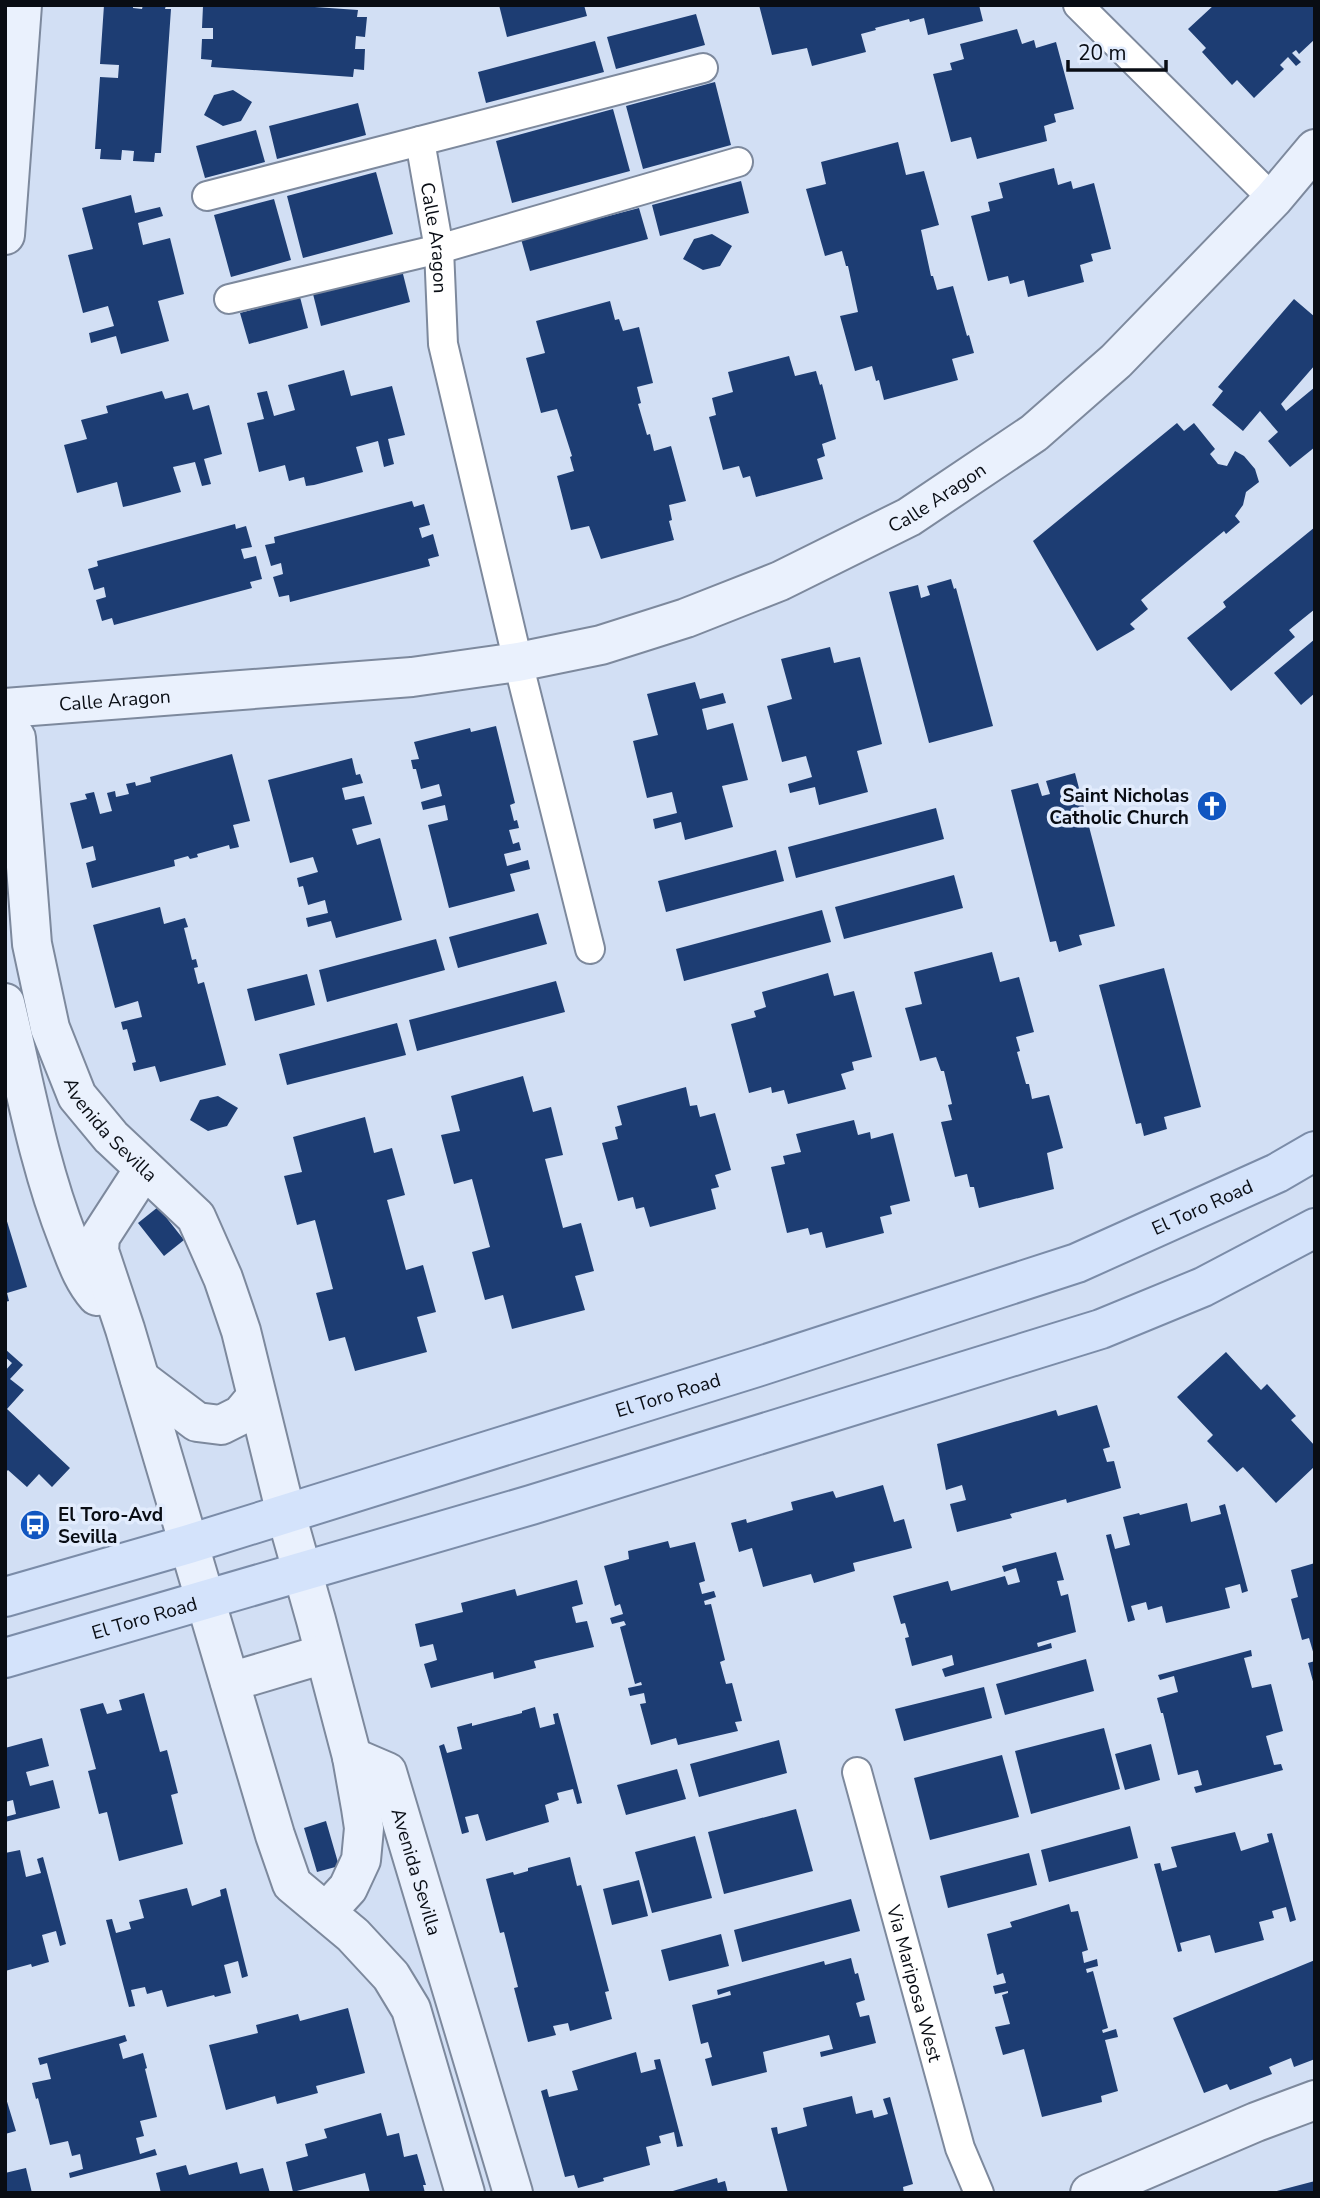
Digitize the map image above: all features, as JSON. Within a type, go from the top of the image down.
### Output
[{"type":"main road","name":"El Toro Road","points":[[5,1597],[286,1514],[757,1367],[1077,1263],[1278,1173],[1315,1151]]},
{"type":"main road","name":"El Toro Road","points":[[5,1658],[531,1506],[1101,1329],[1203,1287],[1315,1228]]},
{"type":"street","points":[[1078,5],[1273,199]]},
{"type":"street","points":[[5,235],[16,18]]},
{"type":"street","points":[[207,196],[703,68]]},
{"type":"street","name":"Calle Aragon","points":[[420,141],[439,249],[443,344],[518,662],[590,949]]},
{"type":"street","name":"Calle Aragon","points":[[5,708],[412,677],[518,662],[601,645],[686,618],[780,581],[909,517],[1034,433],[1116,361],[1273,199],[1315,149]]},
{"type":"street","points":[[229,299],[439,249],[738,162]]},
{"type":"street","name":"Avenida Sevilla","points":[[5,722],[16,737],[32,944],[50,1028],[77,1096],[111,1137],[196,1217],[223,1278],[241,1331],[302,1571]]},
{"type":"street","points":[[5,1003],[30,1111],[63,1226],[85,1283],[125,1329]]},
{"type":"street","points":[[144,1169],[100,1237],[99,1251],[125,1329],[275,1835],[292,1884],[353,1935],[391,1976],[411,2009],[465,2193]]},
{"type":"street","points":[[140,1379],[197,1422],[221,1425],[241,1415],[256,1397]]},
{"type":"street","points":[[302,1571],[352,1757],[364,1828],[361,1860],[348,1888],[326,1912]]},
{"type":"street","points":[[230,1682],[324,1654]]},
{"type":"street","name":"Avenida Sevilla","points":[[352,1757],[387,1772],[513,2193]]},
{"type":"street","name":"Via Mariposa West","points":[[857,1772],[960,2148],[979,2193]]},
{"type":"street","points":[[1090,2193],[1256,2122],[1315,2100]]},
{"type":"building","points":[[104,5],[133,5],[133,8],[142,9],[143,5],[166,5],[165,9],[171,9],[161,153],[155,153],[154,162],[133,161],[134,151],[122,150],[121,160],[100,159],[101,149],[95,149],[100,77],[118,78],[119,65],[100,64]]},
{"type":"building","points":[[286,5],[358,10],[357,17],[367,17],[365,37],[356,36],[355,49],[365,49],[364,70],[354,69],[353,77],[211,67],[212,60],[201,59],[202,39],[213,39],[213,28],[202,28],[203,6]]},
{"type":"building","points":[[499,5],[584,5],[587,16],[507,37]]},
{"type":"building","points":[[759,5],[979,5],[983,21],[928,35],[924,18],[910,22],[909,19],[861,34],[866,52],[812,66],[807,48],[772,55]]},
{"type":"building","points":[[1214,5],[1315,5],[1315,39],[1299,54],[1296,50],[1292,53],[1301,62],[1296,66],[1288,57],[1280,65],[1284,69],[1254,98],[1237,80],[1232,85],[1202,52],[1206,48],[1188,29]]},
{"type":"building","points":[[696,14],[705,45],[616,69],[607,37]]},
{"type":"building","points":[[1017,29],[1022,44],[1034,40],[1036,48],[1056,42],[1074,109],[1054,114],[1056,122],[1044,126],[1047,141],[977,159],[971,137],[951,142],[933,74],[952,70],[950,63],[964,59],[960,44]]},
{"type":"building","points":[[595,41],[604,72],[486,103],[478,72]]},
{"type":"building","points":[[715,82],[731,145],[643,169],[626,106]]},
{"type":"building","points":[[233,90],[252,102],[241,121],[223,126],[204,115],[214,95]]},
{"type":"building","points":[[358,103],[366,135],[277,159],[269,126]]},
{"type":"building","points":[[613,109],[630,171],[512,203],[496,141]]},
{"type":"building","points":[[256,130],[265,162],[205,178],[196,146]]},
{"type":"building","points":[[898,142],[906,175],[924,171],[939,225],[921,230],[931,276],[937,290],[953,286],[974,353],[952,359],[958,380],[884,400],[872,366],[855,371],[840,316],[858,312],[848,266],[842,251],[825,256],[806,189],[826,184],[821,162]]},
{"type":"building","points":[[1054,168],[1058,185],[1071,181],[1073,189],[1094,183],[1111,249],[1091,254],[1093,261],[1080,265],[1084,282],[1028,297],[1024,280],[1010,284],[1008,276],[988,281],[971,216],[990,211],[988,202],[1003,198],[999,183]]},
{"type":"building","points":[[376,172],[393,234],[303,258],[287,196]]},
{"type":"building","points":[[741,181],[749,213],[660,236],[652,205]]},
{"type":"building","points":[[131,195],[135,213],[160,207],[163,216],[138,223],[143,245],[170,238],[184,294],[158,301],[169,341],[121,354],[116,336],[91,343],[89,333],[114,326],[108,306],[83,313],[68,255],[93,249],[82,208]]},
{"type":"building","points":[[274,199],[291,260],[231,277],[214,215]]},
{"type":"building","points":[[639,208],[648,239],[530,271],[521,239]]},
{"type":"building","points":[[712,234],[732,246],[720,266],[703,270],[683,259],[694,239]]},
{"type":"building","points":[[402,270],[410,302],[321,326],[313,294]]},
{"type":"building","points":[[300,297],[308,328],[249,344],[240,313]]},
{"type":"building","points":[[1294,299],[1315,317],[1315,365],[1281,404],[1286,411],[1315,387],[1315,447],[1290,467],[1268,441],[1278,432],[1260,411],[1243,431],[1212,405],[1223,391],[1218,387]]},
{"type":"building","points":[[610,301],[615,320],[619,319],[623,331],[639,327],[653,383],[637,387],[641,403],[638,404],[654,451],[671,446],[686,501],[669,505],[672,520],[669,521],[674,540],[601,559],[589,526],[571,530],[557,476],[574,471],[570,457],[572,456],[557,409],[541,413],[526,358],[545,353],[536,321]]},
{"type":"building","points":[[789,356],[795,376],[816,371],[836,439],[822,444],[825,456],[817,459],[823,479],[756,497],[750,476],[743,478],[739,466],[723,470],[709,417],[716,415],[712,398],[733,392],[728,372]]},
{"type":"building","points":[[344,370],[351,396],[392,386],[405,435],[388,439],[394,464],[384,467],[378,441],[356,447],[363,472],[314,485],[306,486],[304,477],[289,481],[285,465],[259,472],[247,423],[264,419],[257,393],[267,391],[274,416],[295,410],[288,385]]},
{"type":"building","points":[[162,391],[165,399],[188,393],[193,410],[209,405],[222,454],[204,459],[211,484],[202,486],[195,462],[173,467],[181,492],[132,505],[123,507],[117,482],[77,493],[64,445],[87,439],[81,420],[108,413],[106,406]]},
{"type":"building","points":[[1177,423],[1184,431],[1194,423],[1215,449],[1210,454],[1218,464],[1227,466],[1235,451],[1244,456],[1255,469],[1259,482],[1246,492],[1243,505],[1235,516],[1240,522],[1226,534],[1224,531],[1141,600],[1148,609],[1130,624],[1135,629],[1097,651],[1033,541]]},
{"type":"building","points":[[412,501],[414,507],[424,504],[430,525],[419,528],[422,538],[433,534],[439,556],[428,559],[430,566],[290,602],[289,595],[279,597],[273,577],[283,574],[281,563],[271,566],[265,545],[275,543],[274,537]]},
{"type":"building","points":[[235,524],[236,529],[246,526],[252,547],[241,549],[244,559],[256,556],[262,579],[250,582],[252,588],[114,625],[112,618],[102,621],[96,600],[106,597],[104,587],[94,590],[88,569],[98,566],[97,561]]},
{"type":"building","points":[[1315,527],[1315,609],[1289,630],[1295,637],[1231,691],[1187,638],[1226,607],[1223,602]]},
{"type":"building","points":[[951,579],[954,589],[956,588],[993,726],[929,743],[889,592],[918,585],[921,598],[930,595],[927,586]]},
{"type":"building","points":[[1315,639],[1315,693],[1301,705],[1274,673]]},
{"type":"building","points":[[830,647],[834,663],[860,657],[882,744],[857,751],[868,792],[819,805],[815,787],[790,793],[788,784],[812,777],[806,756],[782,762],[767,706],[792,699],[781,659]]},
{"type":"building","points":[[695,682],[700,699],[723,693],[726,703],[702,709],[707,730],[733,723],[748,780],[722,786],[733,827],[685,840],[681,822],[655,829],[653,819],[677,813],[672,792],[647,798],[633,741],[658,735],[647,694]]},
{"type":"building","points":[[496,726],[515,803],[510,805],[514,821],[517,820],[519,828],[509,830],[513,844],[519,842],[521,850],[504,854],[507,866],[528,860],[530,869],[510,874],[515,891],[449,908],[428,825],[448,820],[445,805],[423,810],[421,802],[442,796],[439,784],[421,789],[411,760],[419,759],[414,742],[470,728],[471,732]]},
{"type":"building","points":[[232,754],[250,821],[233,825],[239,847],[230,849],[229,845],[197,854],[198,857],[190,859],[188,856],[174,860],[175,866],[92,888],[86,863],[96,860],[93,846],[82,849],[70,803],[87,799],[85,794],[94,792],[100,814],[112,811],[107,793],[115,791],[116,797],[129,794],[126,784],[135,782],[136,786],[151,782],[150,777]]},
{"type":"building","points":[[352,758],[356,775],[360,774],[363,783],[342,788],[345,800],[364,796],[372,824],[352,829],[357,845],[380,838],[402,920],[336,938],[331,921],[308,927],[306,918],[328,913],[325,900],[308,905],[303,886],[299,887],[297,878],[318,872],[313,857],[290,863],[268,780]]},
{"type":"building","points":[[1075,773],[1115,926],[1079,935],[1082,945],[1059,952],[1056,941],[1050,942],[1011,790],[1038,783],[1042,796],[1050,794],[1046,781]]},
{"type":"building","points":[[936,808],[944,839],[796,878],[788,847]]},
{"type":"building","points":[[776,850],[784,881],[666,912],[658,881]]},
{"type":"building","points":[[954,875],[963,908],[844,939],[835,907]]},
{"type":"building","points":[[160,907],[164,924],[185,918],[188,927],[184,928],[192,960],[196,959],[198,967],[194,968],[198,984],[204,982],[226,1065],[160,1082],[155,1066],[134,1071],[132,1063],[136,1062],[127,1029],[123,1030],[121,1022],[142,1017],[138,1001],[115,1008],[93,925]]},
{"type":"building","points":[[822,910],[831,942],[684,981],[676,949]]},
{"type":"building","points":[[538,913],[547,944],[458,968],[449,937]]},
{"type":"building","points":[[436,939],[445,970],[327,1002],[319,970]]},
{"type":"building","points":[[992,952],[1000,982],[1019,977],[1034,1032],[1016,1037],[1020,1051],[1017,1052],[1032,1099],[1049,1095],[1063,1148],[1047,1153],[1054,1189],[979,1208],[974,1187],[970,1187],[967,1174],[955,1177],[941,1122],[952,1120],[948,1105],[952,1104],[944,1071],[941,1071],[936,1057],[920,1061],[905,1008],[922,1004],[914,972]]},
{"type":"building","points":[[1164,968],[1201,1107],[1164,1117],[1167,1129],[1144,1136],[1141,1123],[1136,1124],[1099,985]]},
{"type":"building","points":[[828,973],[834,996],[854,991],[872,1057],[852,1062],[854,1070],[841,1074],[846,1089],[788,1104],[784,1090],[772,1093],[771,1087],[749,1093],[731,1024],[756,1017],[754,1011],[766,1007],[762,992]]},
{"type":"building","points":[[307,974],[315,1005],[255,1021],[247,989]]},
{"type":"building","points":[[556,981],[565,1012],[417,1051],[409,1020]]},
{"type":"building","points":[[397,1023],[406,1055],[287,1085],[279,1054]]},
{"type":"building","points":[[523,1076],[533,1112],[551,1107],[563,1155],[545,1159],[563,1228],[581,1223],[594,1271],[575,1276],[585,1310],[512,1329],[503,1295],[485,1300],[472,1252],[490,1247],[472,1179],[454,1184],[441,1135],[460,1131],[451,1096]]},
{"type":"building","points":[[686,1087],[690,1106],[697,1105],[700,1117],[715,1113],[731,1170],[715,1175],[719,1187],[711,1189],[716,1209],[650,1227],[644,1207],[636,1209],[633,1197],[618,1201],[602,1143],[618,1139],[615,1127],[622,1125],[617,1106]]},
{"type":"building","points":[[218,1096],[238,1108],[227,1126],[208,1131],[190,1120],[200,1100]]},
{"type":"building","points":[[365,1117],[374,1153],[392,1148],[405,1195],[387,1200],[406,1270],[423,1265],[436,1312],[417,1317],[427,1352],[355,1371],[345,1337],[329,1341],[316,1293],[333,1289],[315,1220],[297,1225],[284,1176],[302,1172],[293,1137]]},
{"type":"building","points":[[854,1120],[858,1135],[870,1132],[871,1139],[893,1133],[910,1201],[890,1206],[892,1214],[880,1217],[884,1233],[826,1248],[822,1232],[810,1235],[808,1228],[787,1233],[771,1167],[785,1164],[783,1156],[801,1152],[796,1134]]},
{"type":"building","points":[[158,1207],[184,1240],[164,1256],[138,1223]]},
{"type":"building","points":[[6,1218],[27,1287],[7,1293],[9,1301],[5,1302]]},
{"type":"building","points":[[5,1349],[23,1365],[10,1379],[24,1390],[7,1409],[70,1468],[52,1487],[39,1474],[27,1487],[8,1470],[5,1473],[5,1371],[12,1363],[5,1357]]},
{"type":"building","points":[[1226,1352],[1261,1390],[1267,1384],[1296,1416],[1291,1420],[1315,1446],[1315,1466],[1276,1503],[1243,1467],[1237,1472],[1207,1441],[1213,1435],[1177,1397]]},
{"type":"building","points":[[1097,1405],[1110,1447],[1103,1449],[1107,1462],[1114,1461],[1121,1488],[1067,1503],[1066,1499],[1010,1514],[1012,1518],[957,1532],[950,1504],[966,1500],[962,1485],[946,1490],[937,1444],[1056,1410],[1058,1416]]},
{"type":"building","points":[[883,1485],[894,1522],[904,1519],[912,1548],[853,1563],[855,1571],[814,1583],[811,1574],[763,1587],[752,1548],[739,1552],[731,1523],[746,1519],[747,1523],[793,1510],[791,1502],[833,1491],[836,1498]]},
{"type":"building","points":[[1187,1503],[1191,1522],[1221,1514],[1219,1506],[1225,1504],[1248,1591],[1242,1593],[1240,1584],[1225,1588],[1230,1608],[1166,1623],[1162,1606],[1148,1610],[1146,1602],[1131,1606],[1135,1620],[1128,1622],[1106,1535],[1111,1534],[1115,1549],[1130,1545],[1123,1517]]},
{"type":"building","points":[[668,1541],[670,1548],[695,1542],[705,1581],[699,1583],[702,1594],[714,1591],[716,1597],[704,1601],[705,1605],[711,1604],[725,1660],[720,1662],[726,1684],[732,1683],[742,1721],[735,1722],[738,1731],[678,1745],[676,1738],[651,1745],[640,1704],[646,1703],[644,1693],[630,1696],[628,1688],[642,1685],[641,1682],[635,1684],[620,1627],[626,1625],[624,1621],[612,1624],[610,1618],[623,1614],[620,1604],[615,1606],[604,1566],[629,1559],[628,1551]]},
{"type":"building","points":[[1056,1552],[1064,1580],[1057,1581],[1061,1596],[1068,1594],[1076,1632],[1037,1643],[1038,1647],[1051,1643],[1052,1648],[945,1677],[942,1669],[954,1665],[952,1655],[912,1666],[905,1638],[909,1637],[905,1623],[901,1624],[893,1596],[948,1581],[951,1591],[1005,1576],[1008,1585],[1020,1582],[1016,1568],[1004,1572],[1002,1566]]},
{"type":"building","points":[[1315,1563],[1314,1655],[1309,1638],[1302,1640],[1291,1599],[1298,1597],[1291,1570]]},
{"type":"building","points":[[577,1580],[583,1604],[572,1607],[576,1623],[587,1621],[594,1647],[534,1661],[536,1668],[494,1679],[493,1672],[431,1688],[424,1664],[437,1660],[433,1644],[420,1647],[415,1624],[463,1612],[461,1603],[515,1589],[517,1596]]},
{"type":"building","points":[[1251,1650],[1252,1656],[1244,1658],[1252,1688],[1271,1684],[1283,1731],[1266,1736],[1274,1765],[1281,1764],[1283,1770],[1196,1793],[1194,1787],[1202,1785],[1198,1770],[1178,1775],[1157,1698],[1178,1692],[1174,1676],[1160,1680],[1158,1675]]},
{"type":"building","points":[[1086,1659],[1094,1691],[1005,1715],[996,1684]]},
{"type":"building","points":[[1315,1661],[1315,1685],[1314,1685],[1308,1663]]},
{"type":"building","points":[[984,1687],[992,1718],[904,1741],[895,1709]]},
{"type":"building","points":[[144,1693],[160,1752],[167,1750],[178,1793],[171,1795],[183,1844],[119,1861],[107,1812],[99,1814],[88,1771],[96,1769],[80,1709],[103,1703],[107,1714],[122,1710],[119,1700]]},
{"type":"building","points":[[535,1707],[540,1728],[555,1724],[553,1714],[558,1713],[582,1803],[577,1804],[573,1789],[557,1793],[559,1800],[545,1805],[549,1822],[486,1841],[478,1814],[465,1817],[469,1832],[462,1834],[439,1746],[444,1744],[447,1753],[462,1749],[457,1727],[472,1723],[472,1726]]},
{"type":"building","points":[[1104,1728],[1120,1789],[1031,1814],[1015,1751]]},
{"type":"building","points":[[42,1738],[49,1766],[26,1772],[30,1786],[53,1780],[60,1808],[5,1822],[5,1817],[16,1814],[13,1800],[5,1802],[5,1748]]},
{"type":"building","points":[[779,1740],[787,1773],[699,1797],[690,1764]]},
{"type":"building","points":[[1151,1744],[1160,1780],[1125,1790],[1115,1754]]},
{"type":"building","points":[[1002,1755],[1019,1817],[930,1840],[914,1778]]},
{"type":"building","points":[[677,1769],[686,1799],[626,1815],[617,1785]]},
{"type":"building","points":[[796,1809],[813,1871],[724,1894],[708,1832]]},
{"type":"building","points":[[326,1821],[339,1866],[317,1872],[304,1828]]},
{"type":"building","points":[[1130,1826],[1138,1858],[1049,1882],[1041,1850]]},
{"type":"building","points":[[1235,1832],[1241,1851],[1269,1842],[1267,1834],[1272,1833],[1296,1920],[1290,1922],[1286,1907],[1272,1911],[1274,1918],[1259,1922],[1264,1940],[1215,1953],[1210,1935],[1180,1943],[1182,1951],[1178,1952],[1154,1864],[1160,1863],[1162,1871],[1177,1867],[1171,1847]]},
{"type":"building","points":[[695,1836],[712,1898],[652,1913],[635,1852]]},
{"type":"building","points":[[20,1850],[26,1877],[41,1873],[37,1859],[43,1857],[66,1944],[60,1946],[56,1931],[42,1935],[49,1962],[5,1971],[5,1853]]},
{"type":"building","points":[[1029,1853],[1037,1885],[948,1908],[940,1876]]},
{"type":"building","points":[[570,1857],[577,1886],[581,1885],[609,1991],[605,1992],[612,2019],[570,2031],[568,2023],[553,2026],[556,2035],[528,2042],[514,1988],[518,1987],[504,1932],[500,1933],[486,1879],[513,1872],[514,1875],[528,1871],[528,1868]]},
{"type":"building","points":[[639,1880],[648,1916],[612,1925],[603,1889]]},
{"type":"building","points":[[187,1888],[192,1906],[221,1896],[220,1890],[226,1888],[248,1976],[242,1978],[238,1961],[224,1965],[231,1993],[167,2007],[162,1990],[147,1994],[145,1987],[131,1990],[135,2006],[129,2007],[106,1920],[112,1919],[116,1933],[131,1929],[129,1922],[144,1918],[139,1900]]},
{"type":"building","points":[[851,1899],[860,1931],[742,1962],[734,1930]]},
{"type":"building","points":[[1069,1904],[1071,1912],[1078,1911],[1088,1950],[1082,1952],[1084,1963],[1097,1959],[1098,1966],[1086,1969],[1087,1973],[1093,1971],[1108,2028],[1102,2030],[1103,2033],[1116,2029],[1118,2037],[1105,2040],[1118,2091],[1101,2096],[1102,2102],[1042,2117],[1024,2049],[1003,2055],[995,2027],[1010,2024],[1002,1995],[1008,1991],[995,1994],[993,1986],[1006,1983],[1003,1973],[997,1975],[987,1934],[1012,1927],[1010,1922]]},
{"type":"building","points":[[721,1934],[729,1966],[669,1981],[661,1950]]},
{"type":"building","points":[[851,1958],[865,2000],[856,2003],[860,2017],[869,2015],[876,2043],[821,2057],[820,2052],[833,2049],[829,2035],[763,2052],[767,2072],[712,2086],[705,2059],[712,2057],[708,2042],[701,2044],[692,2005],[731,1995],[730,1991],[718,1995],[717,1990],[824,1961],[825,1965]]},
{"type":"building","points":[[1315,1960],[1315,2059],[1294,2067],[1291,2058],[1269,2067],[1272,2074],[1230,2090],[1227,2084],[1204,2093],[1173,2018]]},
{"type":"building","points":[[348,2008],[365,2073],[316,2086],[318,2093],[277,2104],[275,2096],[226,2110],[209,2045],[258,2033],[256,2025],[298,2014],[300,2021]]},
{"type":"building","points":[[125,2035],[127,2041],[119,2044],[123,2059],[143,2053],[157,2117],[140,2121],[144,2136],[136,2138],[140,2154],[155,2149],[157,2155],[70,2178],[69,2173],[83,2169],[80,2154],[72,2156],[68,2141],[50,2145],[32,2083],[51,2079],[47,2063],[40,2065],[38,2058]]},
{"type":"building","points":[[636,2052],[641,2073],[656,2069],[654,2060],[660,2059],[683,2146],[677,2147],[674,2132],[659,2136],[661,2143],[646,2147],[650,2165],[578,2188],[574,2175],[565,2177],[541,2091],[547,2089],[549,2097],[578,2090],[572,2071]]},
{"type":"building","points":[[5,2095],[16,2131],[5,2134]]},
{"type":"building","points":[[852,2096],[856,2114],[872,2110],[874,2118],[888,2114],[883,2099],[890,2097],[913,2184],[903,2187],[904,2193],[788,2193],[771,2128],[777,2127],[778,2134],[807,2126],[803,2108]]},
{"type":"building","points":[[381,2113],[387,2136],[399,2133],[404,2157],[417,2154],[426,2185],[423,2185],[425,2193],[370,2193],[365,2173],[293,2192],[286,2162],[308,2156],[305,2144],[327,2138],[324,2129]]},
{"type":"building","points":[[237,2162],[240,2174],[263,2168],[270,2193],[161,2193],[156,2173],[186,2165],[189,2175]]},
{"type":"building","points":[[26,2168],[32,2193],[5,2193],[5,2173]]},
{"type":"building","points":[[717,2178],[718,2183],[725,2181],[728,2193],[666,2193]]},
{"type":"building","points":[[1315,2181],[1315,2193],[1273,2193],[1273,2192]]},
{"type":"place","name":"Saint Nicholas Catholic Church","points":[[1212,806]]},
{"type":"place","name":"El Toro-Avd Sevilla","points":[[35,1525]]}]
